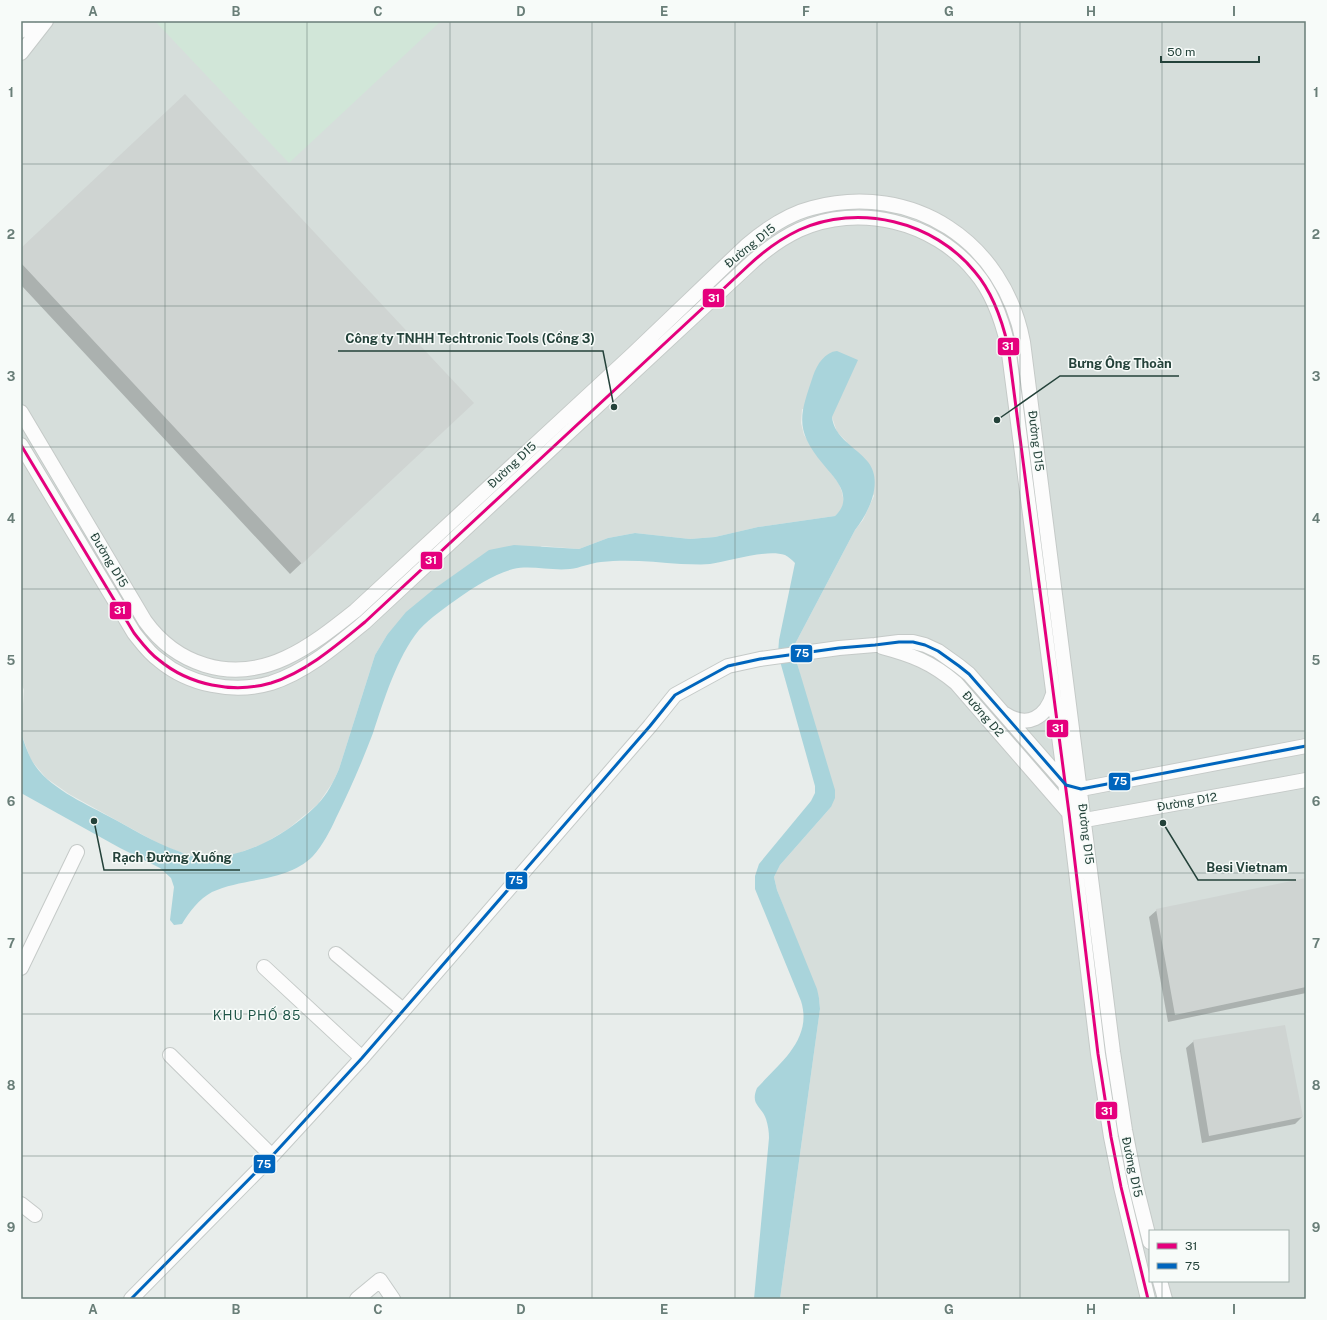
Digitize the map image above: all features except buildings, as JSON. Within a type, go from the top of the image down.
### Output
[{"type":"street","points":[[21,31],[28,21]]},
{"type":"street","points":[[21,53],[46,21]]},
{"type":"street","name":"Đường D15","points":[[21,412],[145,620],[155,634],[167,646],[182,656],[199,663],[235,671],[254,669],[288,657],[323,635],[355,611],[752,241],[778,223],[794,214],[811,208],[848,202],[865,202],[900,207],[919,213],[950,228],[963,237],[976,249],[999,278],[1020,325],[1085,820],[1113,1052],[1125,1130],[1136,1186],[1149,1238]]},
{"type":"street","name":"Đường D15","points":[[21,445],[134,633],[158,660],[171,670],[200,682],[221,687],[254,686],[271,683],[305,667],[340,643],[365,622],[765,251],[783,238],[800,230],[836,219],[855,217],[874,218],[890,221],[924,232],[952,250],[976,272],[988,289],[996,306],[1008,346],[1066,785],[1098,1054],[1111,1137],[1133,1240],[1148,1299]]},
{"type":"street","points":[[632,354],[643,365]]},
{"type":"street","name":"Đường D2","points":[[131,1299],[272,1156],[362,1058],[650,726],[675,695],[728,666],[760,659],[839,648],[913,642],[925,645],[938,651],[969,674],[1066,785]]},
{"type":"street","name":"Đường D2","points":[[875,646],[915,657],[933,666],[950,678],[1069,813]]},
{"type":"street","points":[[1000,710],[1018,720],[1028,721],[1042,713],[1049,704],[1054,693]]},
{"type":"street","points":[[1066,785],[1080,789],[1306,746]]},
{"type":"street","name":"Đường D12","points":[[1085,820],[1306,780]]},
{"type":"street","points":[[1069,813],[1085,820]]},
{"type":"street","points":[[21,968],[77,852]]},
{"type":"street","points":[[336,954],[403,1010]]},
{"type":"street","points":[[264,967],[362,1058]]},
{"type":"street","points":[[170,1055],[272,1156]]},
{"type":"street","points":[[21,1204],[35,1215]]},
{"type":"street","points":[[357,1299],[380,1280],[393,1299]]},
{"type":"street","points":[[1160,1282],[1165,1299]]},
{"type":"shaded area","points":[[21,21],[1306,21],[1306,1299],[780,1299],[820,1009],[819,998],[777,890],[774,877],[780,865],[831,807],[794,649],[795,644],[855,530],[863,520],[874,496],[846,441],[837,432],[832,417],[802,409],[801,423],[804,435],[839,484],[842,492],[844,503],[841,510],[835,516],[758,527],[715,537],[690,539],[635,533],[608,538],[579,549],[542,546],[387,635],[375,655],[339,769],[333,782],[318,804],[288,829],[263,844],[233,855],[211,858],[192,856],[163,846],[69,794],[46,778],[31,760],[21,733],[24,690],[21,683]]},
{"type":"green space","points":[[155,21],[441,21],[289,163]]},
{"type":"water","points":[[837,351],[858,360],[832,417],[834,424],[841,437],[868,462],[873,470],[875,479],[869,507],[855,530],[795,644],[794,653],[835,790],[835,798],[831,807],[780,865],[774,877],[777,890],[817,989],[820,1009],[780,1299],[754,1299],[769,1138],[766,1119],[755,1102],[755,1094],[757,1088],[784,1060],[792,1049],[798,1039],[802,1027],[803,1015],[801,1001],[755,889],[755,876],[759,864],[811,801],[815,793],[815,786],[778,654],[779,640],[795,563],[789,558],[785,555],[768,553],[707,564],[611,561],[570,569],[520,568],[492,577],[444,608],[419,630],[411,641],[392,679],[373,733],[351,786],[329,833],[313,856],[302,865],[290,871],[224,887],[212,892],[195,906],[182,924],[174,925],[170,920],[174,887],[171,878],[160,868],[120,848],[21,793],[21,733],[31,759],[37,769],[45,777],[76,799],[142,835],[190,856],[226,856],[260,845],[291,827],[305,816],[321,801],[330,788],[339,769],[375,655],[387,635],[406,612],[434,589],[489,550],[514,545],[579,549],[608,538],[635,533],[690,539],[715,537],[758,527],[835,516],[843,505],[842,491],[836,480],[807,441],[802,422],[805,401],[817,367],[825,356]]},
{"type":"transit line","name":"31","points":[[21,445],[134,633],[149,651],[171,669],[198,681],[227,687],[242,688],[257,686],[284,678],[309,665],[332,649],[365,622],[749,265],[766,250],[785,237],[799,230],[822,222],[846,218],[870,218],[894,222],[917,229],[938,240],[958,254],[975,272],[992,298],[1000,317],[1008,346],[1069,813],[1098,1054],[1111,1137],[1121,1187],[1148,1299]]},
{"type":"transit line","name":"75","points":[[131,1299],[272,1156],[362,1058],[650,726],[675,695],[728,666],[760,659],[839,648],[899,642],[913,642],[925,645],[938,651],[969,674],[1066,785],[1081,789],[1306,746]]},
{"type":"place","name":"Công ty TNHH Techtronic Tools (Cổng 3)","points":[[614,407]]},
{"type":"place","name":"Bưng Ông Thoàn","points":[[997,420]]},
{"type":"place","name":"Rạch Đường Xuống","points":[[94,821]]},
{"type":"place","name":"Besi Vietnam","points":[[1163,823]]},
{"type":"district","name":"KHU PHỐ 85","points":[[257,1015]]}]
